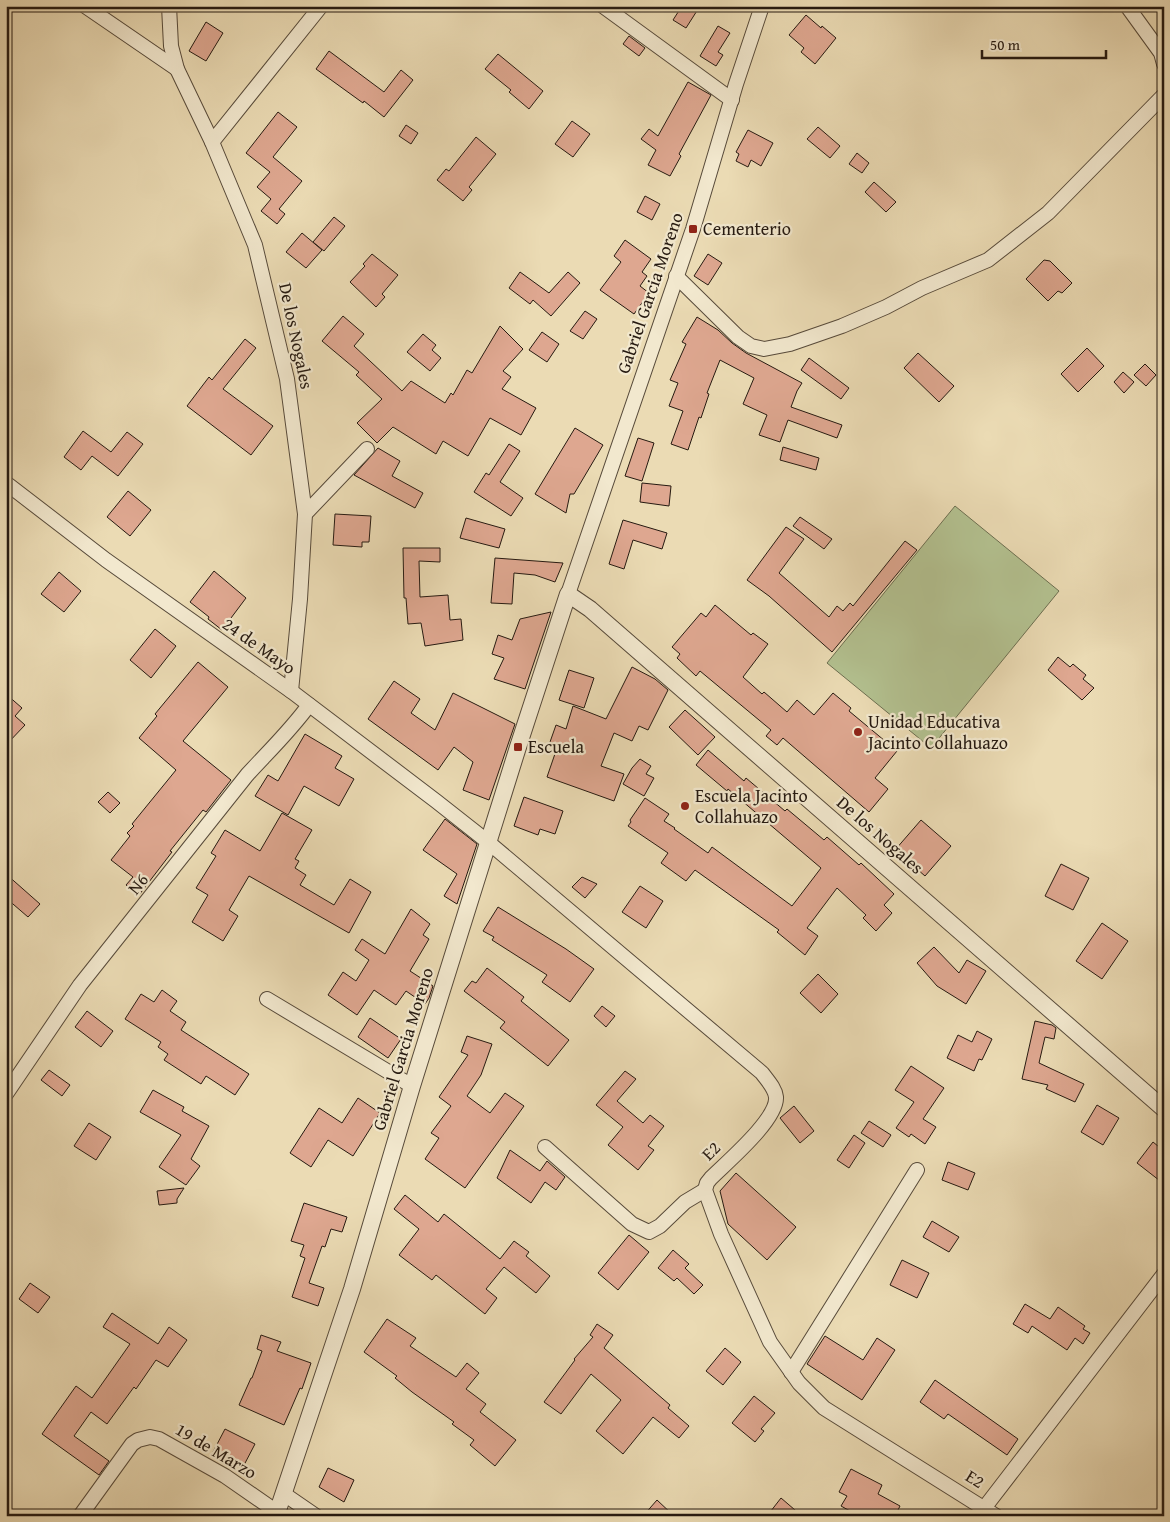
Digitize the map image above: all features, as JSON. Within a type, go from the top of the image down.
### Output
[{"type":"street","points":[[85,6],[177,68]]},
{"type":"street","name":"De los Nogales","points":[[169,6],[170,46],[177,68],[212,142],[255,245],[287,379],[305,514],[300,599],[291,691]]},
{"type":"street","points":[[212,142],[320,6]]},
{"type":"street","points":[[603,6],[732,100]]},
{"type":"street","name":"Gabriel Garcia Moreno","points":[[276,1514],[352,1289],[412,1086],[488,842],[569,592],[693,229],[762,6]]},
{"type":"street","points":[[1127,6],[1160,53],[1164,64]]},
{"type":"street","points":[[676,276],[738,337],[751,346],[764,349],[790,344],[842,326],[886,307],[922,288],[988,260],[1048,213],[1164,95]]},
{"type":"street","points":[[305,514],[367,449]]},
{"type":"street","name":"24 de Mayo","points":[[6,483],[106,560],[379,756],[488,842]]},
{"type":"street","name":"De los Nogales","points":[[569,592],[1164,1109]]},
{"type":"street","name":"N6","points":[[6,1094],[80,985],[247,775],[309,705]]},
{"type":"street","name":"E2","points":[[488,842],[762,1073],[772,1087],[776,1100],[770,1116],[760,1129],[711,1178],[705,1190],[721,1234],[770,1342],[799,1383],[824,1408],[987,1513]]},
{"type":"street","points":[[267,998],[412,1086]]},
{"type":"street","points":[[545,1146],[632,1224],[649,1232],[660,1226],[685,1202],[705,1190]]},
{"type":"street","points":[[792,1372],[917,1170]]},
{"type":"street","points":[[987,1513],[1164,1274]]},
{"type":"street","name":"19 de Marzo","points":[[80,1516],[132,1444],[138,1440],[150,1437],[159,1439],[225,1476],[276,1514]]},
{"type":"street","points":[[284,1494],[316,1516]]},
{"type":"green space","points":[[955,506],[1059,591],[931,748],[827,663]]},
{"type":"building","points":[[682,6],[700,6],[686,28],[673,20]]},
{"type":"building","points":[[806,15],[836,38],[815,64],[801,52],[804,48],[789,35]]},
{"type":"building","points":[[206,22],[223,33],[206,61],[189,51]]},
{"type":"building","points":[[718,26],[730,33],[718,52],[723,55],[716,66],[700,56]]},
{"type":"building","points":[[629,36],[645,48],[639,56],[623,44]]},
{"type":"building","points":[[329,51],[384,92],[401,70],[413,80],[384,117],[364,101],[363,103],[316,69]]},
{"type":"building","points":[[498,54],[543,91],[529,109],[509,92],[511,90],[485,69]]},
{"type":"building","points":[[688,82],[711,95],[679,154],[681,156],[670,176],[648,165],[656,150],[641,139],[649,129],[658,136]]},
{"type":"building","points":[[278,112],[297,127],[273,157],[302,181],[279,209],[285,214],[277,224],[261,211],[271,199],[257,187],[270,172],[246,153]]},
{"type":"building","points":[[572,121],[590,134],[573,157],[555,144]]},
{"type":"building","points":[[406,125],[418,133],[411,144],[399,136]]},
{"type":"building","points":[[818,127],[840,146],[830,158],[807,139]]},
{"type":"building","points":[[748,130],[773,143],[761,166],[751,160],[748,167],[736,161],[739,154],[736,152]]},
{"type":"building","points":[[476,137],[496,154],[469,187],[472,190],[463,201],[437,180],[446,169],[449,171]]},
{"type":"building","points":[[857,153],[869,163],[862,173],[849,164]]},
{"type":"building","points":[[874,182],[896,202],[886,212],[865,192]]},
{"type":"building","points":[[645,196],[660,204],[652,220],[637,212]]},
{"type":"building","points":[[334,217],[345,226],[324,251],[313,242]]},
{"type":"building","points":[[302,233],[322,250],[306,268],[286,252]]},
{"type":"building","points":[[625,240],[651,259],[642,272],[647,276],[640,286],[649,293],[634,314],[600,290],[621,262],[614,256]]},
{"type":"building","points":[[372,254],[398,275],[382,294],[385,297],[376,307],[350,282],[365,266],[363,264]]},
{"type":"building","points":[[708,254],[722,263],[708,285],[694,276]]},
{"type":"building","points":[[1044,260],[1050,261],[1072,283],[1062,293],[1058,291],[1048,301],[1026,279]]},
{"type":"building","points":[[520,272],[549,293],[568,272],[580,283],[551,316],[533,300],[530,304],[509,288]]},
{"type":"building","points":[[585,311],[597,319],[583,339],[570,331]]},
{"type":"building","points":[[343,316],[364,334],[354,346],[402,391],[411,381],[445,403],[451,393],[453,395],[467,370],[472,373],[500,326],[523,349],[503,371],[511,377],[502,389],[536,408],[521,435],[490,418],[468,456],[443,441],[436,454],[393,427],[377,443],[357,423],[382,399],[356,375],[359,372],[322,341]]},
{"type":"building","points":[[697,317],[718,330],[746,353],[802,383],[791,407],[842,425],[837,438],[788,420],[780,442],[759,435],[767,415],[743,404],[754,378],[720,360],[707,393],[709,394],[701,418],[699,417],[688,450],[671,444],[683,411],[669,406],[678,383],[670,380],[686,344],[682,342]]},
{"type":"building","points":[[542,332],[559,344],[547,362],[529,350]]},
{"type":"building","points":[[423,334],[436,345],[432,350],[441,358],[430,371],[407,352]]},
{"type":"building","points":[[245,339],[256,348],[223,389],[273,426],[251,455],[187,406],[209,377],[212,380]]},
{"type":"building","points":[[1087,348],[1104,366],[1078,392],[1061,374]]},
{"type":"building","points":[[918,353],[954,386],[939,402],[904,368]]},
{"type":"building","points":[[809,358],[849,388],[841,399],[801,370]]},
{"type":"building","points":[[1145,364],[1156,375],[1146,386],[1134,375]]},
{"type":"building","points":[[1123,372],[1134,382],[1124,393],[1114,382]]},
{"type":"building","points":[[575,428],[603,445],[574,494],[570,494],[566,513],[535,494]]},
{"type":"building","points":[[83,431],[111,452],[127,432],[143,444],[118,476],[92,456],[81,470],[64,457]]},
{"type":"building","points":[[638,438],[654,443],[642,481],[625,476]]},
{"type":"building","points":[[509,444],[520,451],[500,482],[523,498],[511,516],[474,492],[486,473],[489,475]]},
{"type":"building","points":[[783,447],[819,458],[816,470],[780,460]]},
{"type":"building","points":[[378,448],[400,461],[392,476],[423,493],[415,508],[354,475]]},
{"type":"building","points":[[642,483],[671,486],[669,506],[640,502]]},
{"type":"building","points":[[128,491],[151,510],[130,536],[107,517]]},
{"type":"building","points":[[335,514],[371,516],[369,542],[362,542],[362,547],[333,545]]},
{"type":"building","points":[[800,517],[832,539],[824,549],[793,526]]},
{"type":"building","points":[[466,518],[505,529],[499,548],[460,538]]},
{"type":"building","points":[[623,520],[667,533],[662,549],[633,540],[624,569],[609,564]]},
{"type":"building","points":[[786,527],[804,539],[779,573],[829,617],[837,606],[843,611],[850,603],[853,606],[905,541],[917,550],[832,652],[769,596],[747,580]]},
{"type":"building","points":[[403,548],[440,548],[440,562],[419,561],[420,597],[448,595],[450,620],[461,619],[463,640],[425,646],[421,623],[408,624],[406,598],[404,598]]},
{"type":"building","points":[[495,558],[563,563],[555,582],[535,575],[514,573],[512,604],[491,603]]},
{"type":"building","points":[[214,571],[246,598],[222,630],[190,602]]},
{"type":"building","points":[[59,572],[81,591],[64,612],[41,594]]},
{"type":"building","points":[[715,605],[751,635],[753,633],[768,644],[743,677],[762,694],[764,692],[787,712],[797,700],[814,715],[833,693],[851,708],[849,711],[897,751],[875,778],[888,789],[869,812],[783,738],[777,745],[766,736],[771,730],[700,671],[696,676],[677,658],[680,654],[672,647],[701,613],[706,617]]},
{"type":"building","points":[[551,612],[525,689],[494,679],[504,658],[492,654],[498,635],[512,640],[520,619]]},
{"type":"building","points":[[155,629],[176,646],[151,678],[130,660]]},
{"type":"building","points":[[1058,657],[1070,667],[1073,664],[1086,675],[1083,679],[1094,688],[1082,700],[1048,670]]},
{"type":"building","points":[[198,662],[228,687],[183,741],[231,780],[206,812],[203,810],[170,851],[172,852],[139,895],[126,885],[133,877],[111,860],[130,836],[127,833],[134,826],[132,824],[176,770],[139,738],[157,716],[155,714]]},
{"type":"building","points":[[632,667],[655,679],[668,690],[648,730],[639,726],[632,741],[614,733],[601,766],[624,774],[614,801],[547,777],[558,745],[550,742],[556,725],[566,729],[573,706],[606,719]]},
{"type":"building","points":[[569,670],[594,678],[584,708],[559,700]]},
{"type":"building","points":[[394,681],[420,699],[411,713],[435,730],[453,693],[515,724],[489,800],[463,790],[473,762],[454,747],[438,770],[368,719]]},
{"type":"building","points":[[6,694],[22,708],[15,716],[25,725],[6,745]]},
{"type":"building","points":[[685,710],[715,737],[698,755],[669,727]]},
{"type":"building","points":[[305,734],[342,756],[335,768],[354,779],[339,806],[304,786],[288,815],[255,796],[268,775],[278,781]]},
{"type":"building","points":[[708,750],[744,781],[746,778],[785,811],[787,809],[824,840],[827,837],[859,865],[861,863],[894,894],[884,905],[892,913],[876,931],[863,918],[866,915],[837,888],[807,928],[818,936],[805,955],[777,932],[779,930],[695,870],[686,881],[661,863],[668,853],[628,826],[645,798],[669,814],[664,821],[674,829],[708,853],[712,847],[792,906],[821,868],[728,789],[727,791],[696,765]]},
{"type":"building","points":[[640,759],[651,766],[646,774],[654,778],[644,796],[623,784],[632,768]]},
{"type":"building","points":[[108,792],[120,803],[110,813],[98,802]]},
{"type":"building","points":[[524,797],[563,811],[555,834],[540,829],[538,835],[514,826]]},
{"type":"building","points":[[282,813],[312,830],[295,859],[299,861],[295,868],[306,875],[300,885],[334,905],[350,879],[371,892],[349,933],[249,876],[229,910],[238,916],[223,941],[192,922],[208,895],[196,888],[216,856],[211,853],[225,830],[260,851]]},
{"type":"building","points":[[445,819],[477,844],[457,904],[444,896],[457,874],[423,850]]},
{"type":"building","points":[[921,820],[951,846],[925,876],[895,850]]},
{"type":"building","points":[[1061,864],[1089,878],[1073,910],[1045,896]]},
{"type":"building","points":[[6,874],[40,904],[28,917],[6,898]]},
{"type":"building","points":[[582,877],[597,884],[585,898],[572,887]]},
{"type":"building","points":[[640,886],[663,901],[646,928],[622,912]]},
{"type":"building","points":[[498,907],[566,949],[594,969],[570,1002],[542,982],[547,975],[492,940],[494,937],[483,931]]},
{"type":"building","points":[[411,909],[430,924],[423,935],[429,939],[410,971],[433,986],[425,1004],[406,991],[396,1005],[374,990],[357,1015],[328,995],[343,972],[356,981],[369,960],[355,950],[362,939],[385,954]]},
{"type":"building","points":[[1102,923],[1128,941],[1102,979],[1076,961]]},
{"type":"building","points":[[934,947],[959,973],[967,960],[986,971],[966,1004],[937,986],[917,963]]},
{"type":"building","points":[[487,968],[524,997],[521,1001],[569,1040],[548,1066],[500,1028],[505,1022],[464,991],[472,981],[476,983]]},
{"type":"building","points":[[818,974],[838,994],[821,1013],[800,993]]},
{"type":"building","points":[[162,990],[177,1001],[170,1011],[186,1022],[181,1030],[249,1074],[235,1095],[206,1076],[201,1084],[164,1060],[168,1054],[158,1047],[161,1042],[125,1019],[141,994],[154,1002]]},
{"type":"building","points":[[602,1006],[615,1016],[606,1027],[594,1016]]},
{"type":"building","points":[[87,1011],[113,1031],[101,1047],[75,1027]]},
{"type":"building","points":[[370,1018],[401,1039],[388,1058],[358,1037]]},
{"type":"building","points":[[1035,1021],[1052,1025],[1056,1028],[1054,1039],[1045,1037],[1039,1063],[1084,1084],[1075,1102],[1046,1089],[1048,1085],[1022,1079]]},
{"type":"building","points":[[977,1031],[992,1039],[982,1060],[979,1059],[974,1071],[947,1058],[958,1035],[972,1042]]},
{"type":"building","points":[[467,1036],[492,1044],[481,1075],[467,1096],[490,1113],[505,1093],[524,1106],[465,1188],[425,1159],[439,1138],[431,1133],[451,1106],[439,1097],[468,1055],[461,1052]]},
{"type":"building","points":[[911,1066],[944,1088],[923,1119],[936,1127],[925,1144],[911,1134],[909,1137],[896,1128],[914,1102],[895,1090]]},
{"type":"building","points":[[49,1070],[70,1085],[62,1096],[41,1080]]},
{"type":"building","points":[[625,1071],[636,1079],[617,1101],[643,1123],[650,1115],[664,1126],[648,1146],[654,1150],[638,1170],[608,1145],[623,1127],[596,1105]]},
{"type":"building","points":[[153,1090],[184,1107],[182,1111],[209,1126],[191,1159],[200,1166],[186,1185],[159,1167],[181,1135],[140,1112]]},
{"type":"building","points":[[358,1098],[380,1113],[353,1156],[328,1140],[311,1167],[290,1153],[319,1108],[342,1123]]},
{"type":"building","points":[[1097,1105],[1119,1118],[1103,1145],[1081,1132]]},
{"type":"building","points":[[794,1106],[814,1131],[800,1143],[780,1118]]},
{"type":"building","points":[[869,1121],[891,1135],[883,1147],[861,1133]]},
{"type":"building","points":[[89,1123],[111,1137],[96,1160],[74,1146]]},
{"type":"building","points":[[854,1135],[865,1143],[849,1168],[837,1160]]},
{"type":"building","points":[[1153,1142],[1164,1151],[1164,1184],[1137,1163]]},
{"type":"building","points":[[510,1150],[540,1171],[547,1161],[565,1177],[556,1190],[545,1182],[531,1203],[497,1178]]},
{"type":"building","points":[[948,1162],[975,1173],[968,1190],[942,1180]]},
{"type":"building","points":[[736,1173],[796,1227],[767,1260],[728,1224],[720,1191]]},
{"type":"building","points":[[184,1188],[177,1199],[177,1203],[159,1205],[157,1191]]},
{"type":"building","points":[[405,1195],[438,1222],[444,1214],[500,1259],[514,1241],[529,1252],[526,1256],[550,1276],[536,1293],[504,1267],[486,1289],[497,1298],[485,1314],[436,1275],[432,1280],[399,1255],[419,1229],[394,1209]]},
{"type":"building","points":[[304,1203],[347,1217],[342,1232],[331,1229],[325,1247],[322,1246],[309,1283],[324,1288],[318,1306],[292,1297],[305,1258],[300,1256],[304,1245],[291,1241]]},
{"type":"building","points":[[932,1221],[959,1237],[949,1252],[923,1237]]},
{"type":"building","points":[[629,1235],[649,1252],[618,1290],[598,1273]]},
{"type":"building","points":[[673,1250],[689,1264],[685,1268],[703,1285],[694,1294],[677,1278],[674,1281],[658,1268]]},
{"type":"building","points":[[902,1260],[929,1273],[917,1298],[890,1285]]},
{"type":"building","points":[[30,1283],[50,1297],[38,1313],[19,1299]]},
{"type":"building","points":[[1025,1304],[1050,1319],[1058,1307],[1085,1326],[1083,1329],[1090,1333],[1083,1344],[1075,1338],[1067,1350],[1032,1326],[1028,1333],[1013,1324]]},
{"type":"building","points":[[112,1313],[158,1344],[169,1327],[187,1340],[168,1367],[156,1360],[136,1389],[134,1387],[107,1424],[91,1412],[74,1436],[109,1461],[99,1475],[42,1434],[76,1386],[92,1398],[130,1344],[103,1327]]},
{"type":"building","points":[[387,1319],[416,1338],[410,1346],[456,1377],[467,1363],[479,1373],[466,1389],[486,1404],[480,1412],[516,1440],[495,1466],[470,1445],[474,1440],[452,1424],[454,1422],[412,1392],[395,1378],[397,1376],[364,1352]]},
{"type":"building","points":[[597,1324],[613,1335],[604,1348],[670,1405],[668,1408],[689,1426],[679,1438],[653,1417],[623,1454],[596,1431],[621,1400],[591,1374],[561,1414],[544,1402],[574,1359],[593,1337],[590,1335]]},
{"type":"building","points":[[261,1335],[281,1342],[277,1351],[311,1363],[302,1389],[300,1388],[284,1425],[239,1405],[262,1351],[257,1349]]},
{"type":"building","points":[[825,1336],[863,1360],[877,1338],[895,1350],[862,1400],[807,1364]]},
{"type":"building","points":[[725,1348],[741,1362],[723,1385],[706,1371]]},
{"type":"building","points":[[935,1380],[1018,1439],[1007,1455],[948,1414],[944,1419],[920,1402]]},
{"type":"building","points":[[754,1396],[775,1413],[761,1429],[764,1431],[755,1442],[732,1423]]},
{"type":"building","points":[[225,1429],[255,1444],[243,1467],[213,1452]]},
{"type":"building","points":[[328,1468],[354,1480],[344,1502],[319,1487]]},
{"type":"building","points":[[851,1469],[882,1485],[878,1494],[900,1506],[895,1516],[859,1516],[841,1506],[847,1496],[839,1492]]},
{"type":"building","points":[[781,1498],[802,1516],[767,1516]]},
{"type":"building","points":[[657,1500],[674,1516],[643,1516]]},
{"type":"place","name":"Cementerio","points":[[693,229]]},
{"type":"place","name":"Unidad Educativa Jacinto Collahuazo","points":[[858,732]]},
{"type":"place","name":"Escuela","points":[[518,747]]},
{"type":"place","name":"Escuela Jacinto Collahuazo","points":[[685,806]]}]
